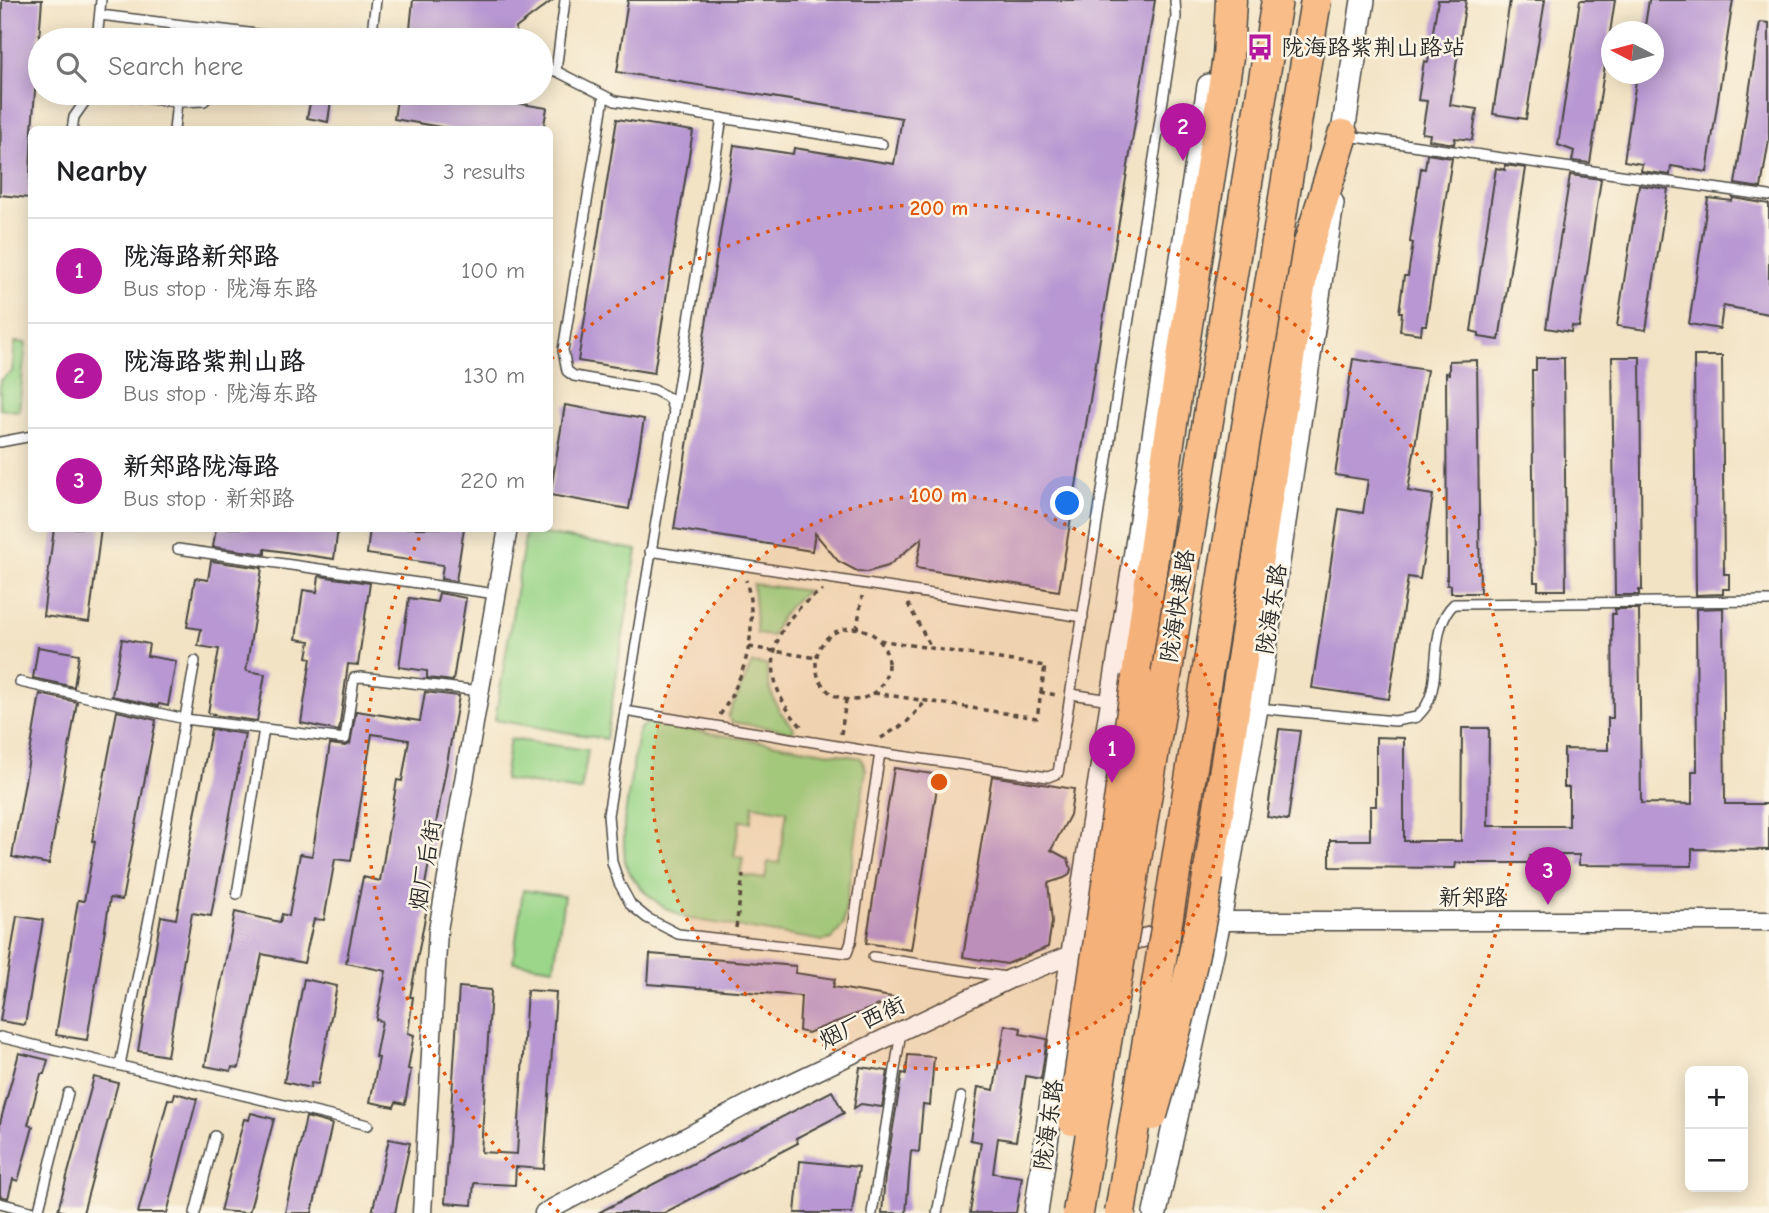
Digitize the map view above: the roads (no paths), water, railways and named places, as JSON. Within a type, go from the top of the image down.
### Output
[{"type":"highway","points":[[1076,1213],[1073,1115],[1228,57],[1231,0]]},
{"type":"highway","name":"陇海快速路","points":[[1076,1213],[1277,0]]},
{"type":"highway","name":"陇海快速路","points":[[1122,1213],[1316,0]]},
{"type":"highway","points":[[1122,1213],[1177,1028],[1198,941],[1305,256],[1343,135]]},
{"type":"street","name":"陇海东路","points":[[1036,1213],[1073,953],[1222,0]]},
{"type":"street","name":"陇海东路","points":[[1155,1213],[1219,921],[1256,708],[1363,0]]},
{"type":"street","name":"烟厂后街","points":[[422,1213],[438,930],[507,532]]},
{"type":"street","name":"烟厂西街","points":[[544,1213],[754,1101],[1012,978],[1073,953],[1219,921]]},
{"type":"street","name":"新郑路","points":[[1219,921],[1769,921]]},
{"type":"lane","points":[[98,28],[101,0]]},
{"type":"lane","points":[[372,28],[376,0]]},
{"type":"lane","points":[[556,71],[565,0]]},
{"type":"lane","points":[[625,711],[880,753],[1048,777],[1058,773],[1176,17],[1175,0]]},
{"type":"lane","points":[[100,15],[181,28]]},
{"type":"lane","points":[[553,71],[615,101],[882,144]]},
{"type":"lane","points":[[604,97],[563,350],[567,371],[574,376],[654,390],[669,398],[674,414]]},
{"type":"lane","points":[[73,126],[74,117],[82,105]]},
{"type":"lane","points":[[174,126],[177,105]]},
{"type":"lane","points":[[722,118],[608,815],[612,862],[631,905],[647,918],[678,934],[847,953],[851,942],[880,753]]},
{"type":"lane","points":[[1343,135],[1769,196]]},
{"type":"lane","points":[[0,442],[28,437]]},
{"type":"lane","points":[[178,549],[496,594]]},
{"type":"lane","points":[[650,551],[1083,617]]},
{"type":"lane","points":[[1256,708],[1395,721],[1417,717],[1428,703],[1440,629],[1446,611],[1454,604],[1769,601]]},
{"type":"lane","points":[[120,1065],[195,661]]},
{"type":"lane","points":[[20,682],[185,719],[345,739],[354,678],[480,691]]},
{"type":"lane","points":[[1071,694],[1113,700]]},
{"type":"lane","points":[[237,894],[264,729]]},
{"type":"lane","points":[[873,957],[1012,978]]},
{"type":"lane","points":[[872,1213],[902,1030]]},
{"type":"lane","points":[[0,1037],[368,1125]]},
{"type":"lane","points":[[0,1203],[38,1213],[68,1093]]},
{"type":"lane","points":[[937,1213],[961,1097]]},
{"type":"lane","points":[[195,1213],[215,1136]]},
{"type":"place","name":"陇海路紫荆山路站","points":[[1260,47]]},
{"type":"place","name":"陇海路紫荆山路","points":[[1183,161]]},
{"type":"place","name":"陇海路新郑路","points":[[1112,783]]},
{"type":"place","name":"新郑路陇海路","points":[[1548,905]]}]
